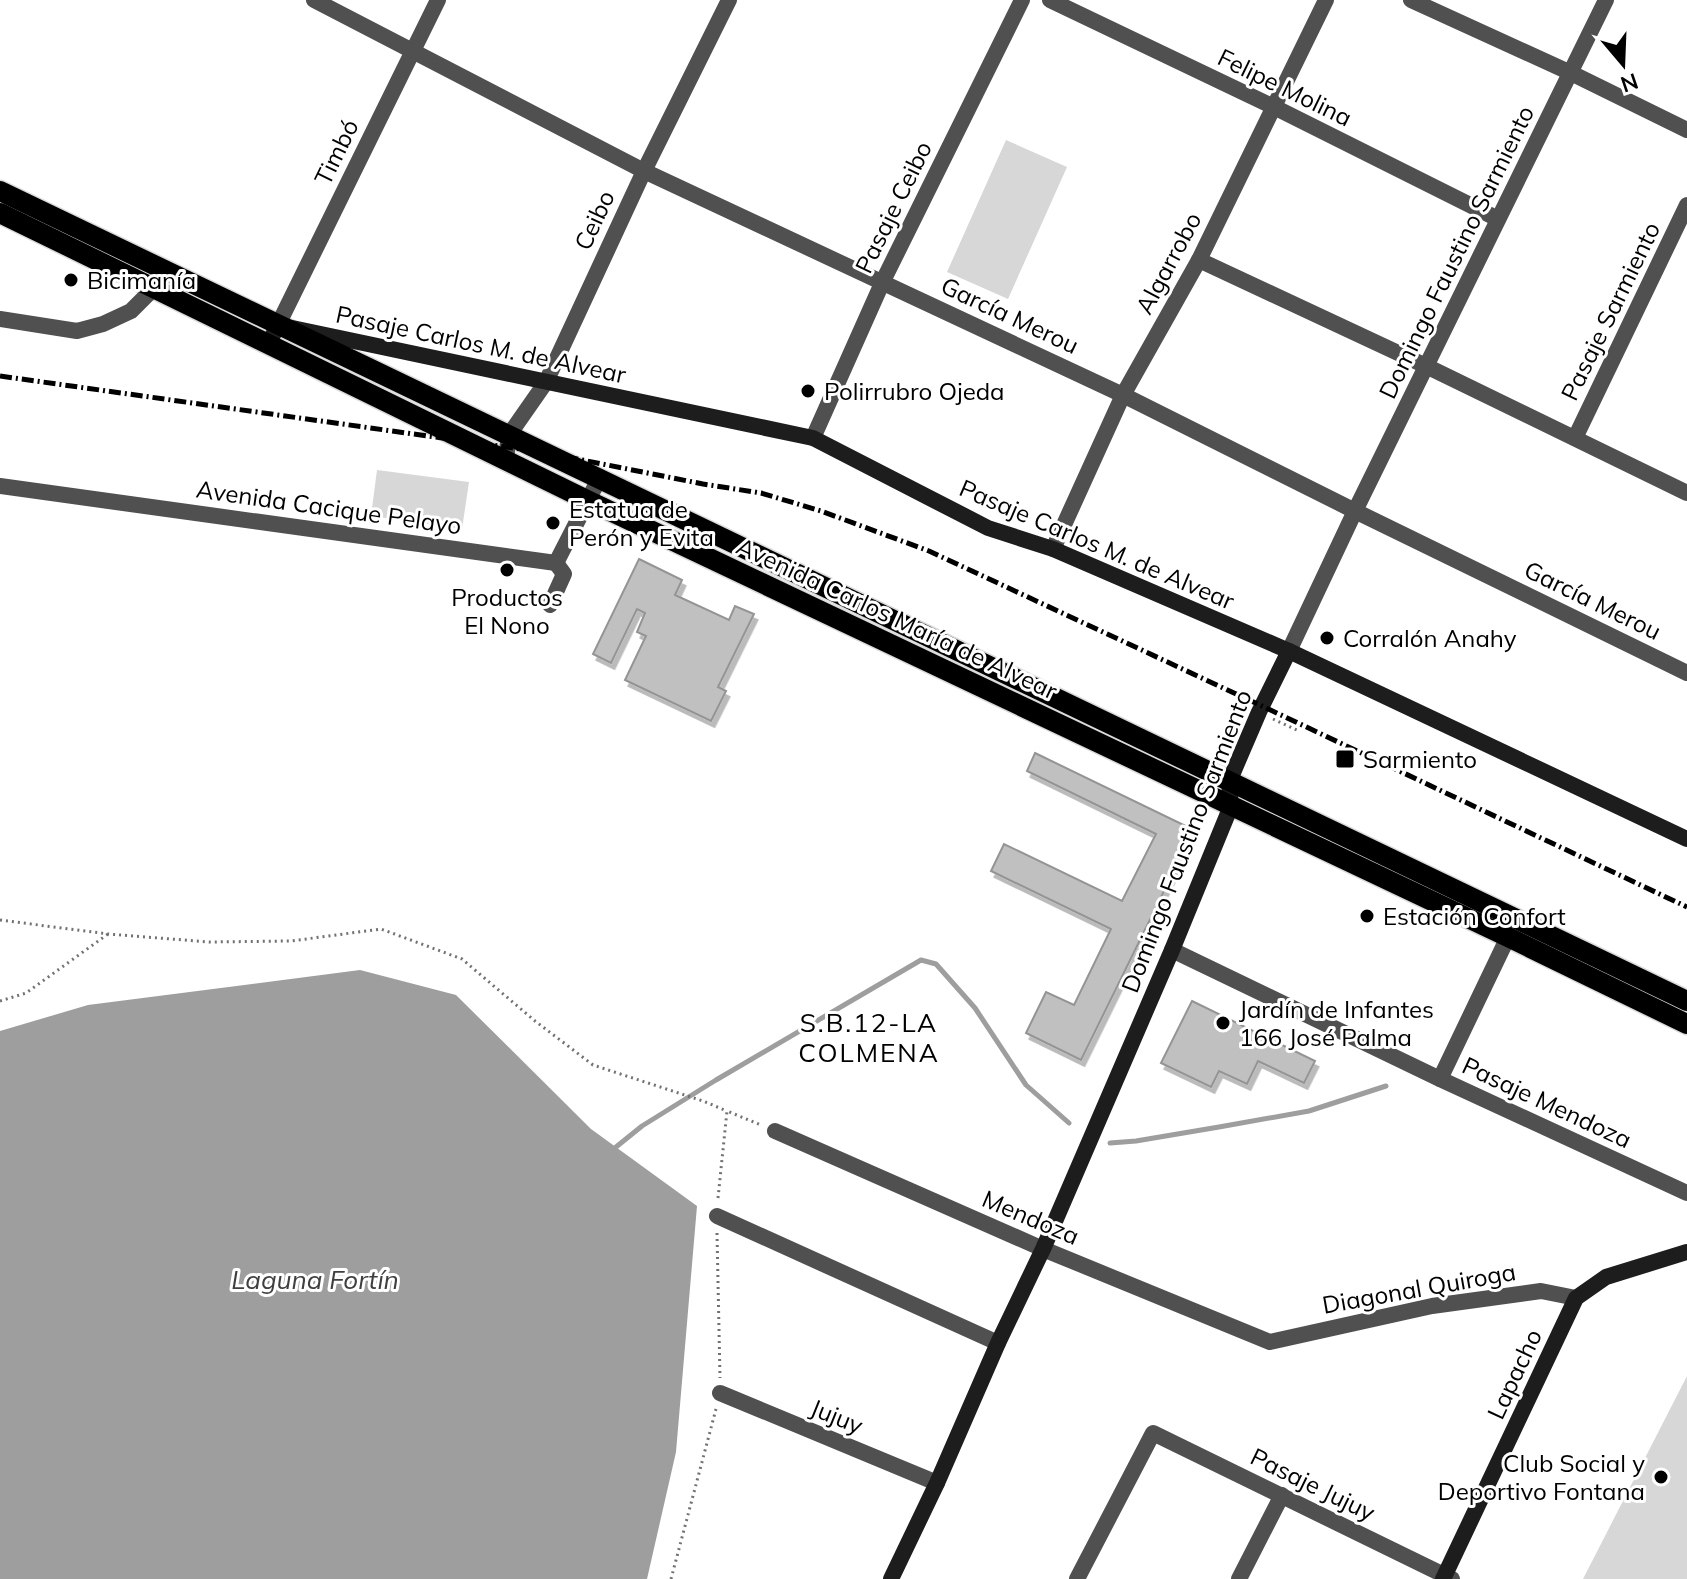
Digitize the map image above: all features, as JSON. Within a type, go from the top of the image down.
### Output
[{"type":"main road","name":"Avenida Carlos María de Alvear","points":[[0,191],[1687,1001]]},
{"type":"main road","name":"Avenida Carlos María de Alvear","points":[[0,213],[589,501],[1687,1024]]},
{"type":"street","name":"García Merou","points":[[314,0],[644,171],[1123,395],[1687,673]]},
{"type":"street","name":"Timbó","points":[[278,325],[438,0]]},
{"type":"street","name":"Ceibo","points":[[506,459],[509,435],[546,382],[644,171],[729,0]]},
{"type":"street","name":"Pasaje Ceibo","points":[[813,438],[883,281],[1022,0]]},
{"type":"street","name":"Felipe Molina","points":[[1050,0],[1498,219]]},
{"type":"street","name":"Algarrobo","points":[[1053,549],[1123,395],[1199,260],[1326,0]]},
{"type":"street","points":[[1411,0],[1687,130]]},
{"type":"street","name":"Domingo Faustino Sarmiento","points":[[891,1579],[1043,1249],[1172,950],[1231,806],[1229,782],[1259,712],[1606,0]]},
{"type":"street","name":"Pasaje Sarmiento","points":[[1575,438],[1687,205]]},
{"type":"street","points":[[1199,260],[1687,493]]},
{"type":"street","points":[[0,319],[77,331],[103,324],[131,311],[154,288]]},
{"type":"street","points":[[268,345],[278,325]]},
{"type":"street","name":"Pasaje Carlos M. de Alvear","points":[[278,325],[813,438],[988,528],[1053,549],[1289,651],[1687,839]]},
{"type":"street","points":[[550,605],[564,574],[556,563],[600,477]]},
{"type":"street","name":"Avenida Cacique Pelayo","points":[[0,486],[556,563]]},
{"type":"street","points":[[1440,1079],[1508,937]]},
{"type":"street","name":"Pasaje Mendoza","points":[[1172,950],[1687,1193]]},
{"type":"street","name":"Mendoza","points":[[775,1131],[1043,1249],[1270,1342]]},
{"type":"street","points":[[717,1216],[998,1343]]},
{"type":"street","points":[[1576,1298],[1606,1277],[1687,1252]]},
{"type":"street","name":"Diagonal Quiroga","points":[[1270,1342],[1432,1306],[1541,1291],[1576,1298]]},
{"type":"street","name":"Lapacho","points":[[1447,1578],[1576,1298]]},
{"type":"street","name":"Jujuy","points":[[720,1393],[937,1483]]},
{"type":"street","name":"Pasaje Jujuy","points":[[1077,1579],[1153,1433],[1447,1578]]},
{"type":"street","points":[[1239,1579],[1282,1495]]},
{"type":"path","points":[[1259,712],[1299,731]]},
{"type":"path","points":[[0,920],[108,934],[209,942],[291,941],[381,929],[462,959],[593,1065],[703,1101],[775,1131]]},
{"type":"path","points":[[0,1001],[26,993],[108,934]]},
{"type":"path","points":[[671,1579],[720,1393],[717,1216],[727,1111]]},
{"type":"shaded area","points":[[1006,140],[1067,167],[1008,299],[947,272]]},
{"type":"shaded area","points":[[377,470],[469,482],[462,529],[371,516]]},
{"type":"shaded area","name":"Club Social y Deportivo Fontana","points":[[1687,1376],[1687,1579],[1583,1579]]},
{"type":"water","name":"Laguna Fortín","points":[[360,970],[456,995],[591,1129],[697,1206],[676,1452],[647,1579],[0,1579],[0,1031],[88,1005]]},
{"type":"building","points":[[639,559],[682,580],[675,595],[729,620],[735,606],[754,614],[718,687],[726,691],[711,721],[625,680],[646,636],[637,632],[645,613],[637,609],[611,663],[593,654]]},
{"type":"building","points":[[1035,753],[1194,830],[1081,1060],[1026,1033],[1046,992],[1074,1005],[1111,929],[991,871],[1004,844],[1122,901],[1156,834],[1027,771]]},
{"type":"building","points":[[1192,1001],[1315,1061],[1304,1083],[1258,1061],[1247,1084],[1219,1071],[1211,1087],[1161,1063]]},
{"type":"waterway","points":[[616,1147],[642,1126],[716,1080],[921,960],[936,964],[975,1008],[1026,1085],[1069,1123]]},
{"type":"waterway","points":[[1110,1143],[1309,1111],[1386,1086]]},
{"type":"railway","points":[[0,376],[542,452],[761,493],[821,511],[929,551],[1687,907]]},
{"type":"place","name":"Bicimanía","points":[[71,280]]},
{"type":"place","name":"Polirrubro Ojeda","points":[[808,391]]},
{"type":"place","name":"Estatua de Perón y Evita","points":[[553,523]]},
{"type":"place","name":"Productos El Nono","points":[[507,570]]},
{"type":"place","name":"Corralón Anahy","points":[[1327,638]]},
{"type":"place","name":"Sarmiento","points":[[1345,759]]},
{"type":"place","name":"Estación Confort","points":[[1367,916]]},
{"type":"place","name":"Jardín de Infantes 166 José Palma","points":[[1223,1023]]},
{"type":"place","name":"Club Social y Deportivo Fontana","points":[[1661,1477]]},
{"type":"district","name":"S.B.12-LA COLMENA","points":[[869,1037]]}]
